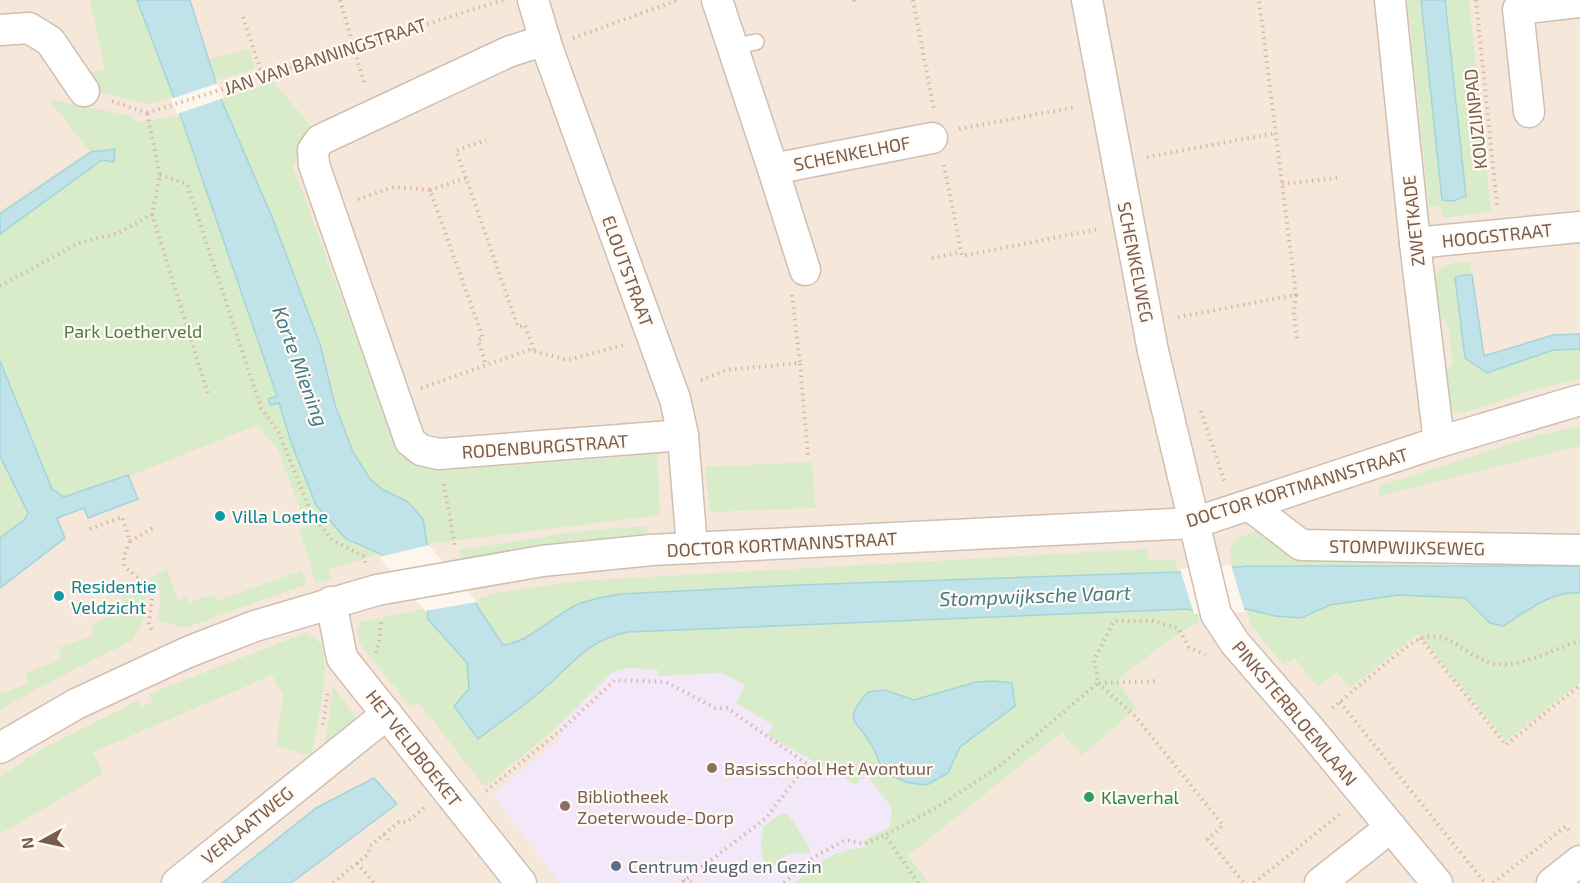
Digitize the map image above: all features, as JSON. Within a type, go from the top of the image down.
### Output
[{"type":"street","name":"ELOUTSTRAAT","points":[[533,0],[546,43],[672,392],[683,435],[692,548]]},
{"type":"street","name":"SCHENKELHOF","points":[[717,0],[744,44],[773,169],[804,265]]},
{"type":"street","name":"SCHENKELWEG","points":[[1087,0],[1153,351],[1194,523]]},
{"type":"street","name":"ZWETKADE","points":[[1390,0],[1415,243],[1413,302],[1439,442]]},
{"type":"street","points":[[1529,112],[1518,9],[1580,2]]},
{"type":"street","points":[[0,30],[29,28],[50,41],[84,91]]},
{"type":"street","points":[[395,397],[314,165],[313,150],[320,140],[508,52],[546,43]]},
{"type":"street","name":"SCHENKELHOF","points":[[773,169],[935,136]]},
{"type":"street","name":"HOOGSTRAAT","points":[[1415,243],[1580,227]]},
{"type":"street","name":"RODENBURGSTRAAT","points":[[395,397],[410,441],[421,450],[439,454],[683,435]]},
{"type":"street","name":"DOCTOR KORTMANNSTRAAT","points":[[0,748],[76,704],[165,663],[255,626],[331,602],[386,588],[542,561],[692,548],[1194,523],[1439,442],[1580,400]]},
{"type":"street","name":"STOMPWIJKSEWEG","points":[[1249,505],[1301,545],[1580,550]]},
{"type":"street","name":"PINKSTERBLOEMLAAN","points":[[1194,523],[1216,614],[1235,643],[1437,883]]},
{"type":"street","name":"HET VELDBOEKET","points":[[331,602],[350,668],[521,883]]},
{"type":"street","name":"VERLAATWEG","points":[[177,883],[387,714]]},
{"type":"street","points":[[1320,883],[1391,828]]},
{"type":"street","points":[[1552,883],[1576,848]]},
{"type":"path","points":[[340,0],[358,62]]},
{"type":"path","name":"JAN VAN BANNINGSTRAAT","points":[[147,113],[169,108],[262,74],[503,0]]},
{"type":"path","points":[[546,43],[678,0]]},
{"type":"path","points":[[913,0],[935,136],[962,256],[1129,224]]},
{"type":"path","points":[[1259,0],[1296,295],[1294,313],[1297,340]]},
{"type":"path","name":"KOUZIJNPAD","points":[[1476,0],[1500,235]]},
{"type":"path","points":[[243,17],[262,74]]},
{"type":"path","points":[[84,91],[147,113],[160,175],[152,214],[209,397]]},
{"type":"path","points":[[935,136],[1106,101]]},
{"type":"path","points":[[1146,158],[1276,133]]},
{"type":"path","points":[[486,140],[456,151],[518,327],[525,325],[535,352]]},
{"type":"path","points":[[160,175],[187,184],[261,408],[279,433],[312,515],[332,540],[363,556],[386,588],[382,628],[375,655],[350,668],[331,674],[318,768]]},
{"type":"path","points":[[329,208],[394,187],[430,190],[466,178]]},
{"type":"path","points":[[1282,184],[1337,178]]},
{"type":"path","points":[[430,190],[483,338],[478,340],[486,365]]},
{"type":"path","points":[[0,286],[79,243],[119,232],[152,214]]},
{"type":"path","points":[[932,258],[961,252]]},
{"type":"path","points":[[804,265],[790,278],[808,456]]},
{"type":"path","points":[[1178,317],[1296,295]]},
{"type":"path","points":[[395,397],[529,350],[568,360],[652,337]]},
{"type":"path","points":[[672,392],[726,370],[800,363]]},
{"type":"path","points":[[439,454],[456,575]]},
{"type":"path","points":[[90,529],[123,517],[130,541],[124,556],[124,566],[153,590],[149,623],[165,663]]},
{"type":"path","points":[[130,541],[155,527]]},
{"type":"path","points":[[1235,643],[1217,655],[1205,655],[1189,647],[1179,628],[1152,621],[1114,621],[1094,660],[1098,683],[1135,716],[1224,825],[1208,838],[1244,883]]},
{"type":"path","points":[[1308,727],[1420,638],[1439,636],[1449,639],[1477,658],[1500,664],[1518,661],[1580,641]]},
{"type":"path","points":[[1420,638],[1506,745],[1580,686]]},
{"type":"path","points":[[333,883],[368,854],[370,846],[399,822],[407,822],[454,799],[560,731],[615,680],[666,682],[715,708],[727,708],[807,764],[766,818],[683,882]]},
{"type":"path","points":[[784,883],[814,857],[845,840],[865,844],[936,808],[997,768],[1098,683],[1159,681]]},
{"type":"path","points":[[1340,702],[1485,883]]},
{"type":"path","points":[[1254,883],[1364,795]]},
{"type":"path","points":[[1493,883],[1566,826],[1576,848]]},
{"type":"path","points":[[384,834],[388,840]]},
{"type":"path","points":[[885,835],[918,883]]},
{"type":"path","points":[[357,863],[374,883]]},
{"type":"path","points":[[683,882],[695,883]]},
{"type":"shaded area","points":[[0,0],[1580,0],[1580,883],[0,883]]},
{"type":"shaded area","points":[[692,638],[831,729],[892,808],[890,827],[863,841],[884,883],[560,883],[493,795],[563,736],[537,706],[610,648]]},
{"type":"green space","points":[[90,0],[137,0],[173,96],[149,104],[93,90],[87,74],[105,69]]},
{"type":"green space","points":[[1407,0],[1421,0],[1442,200],[1454,201],[1466,196],[1445,0],[1469,0],[1491,212],[1443,218],[1441,206],[1429,207],[1415,73],[1405,68],[1403,46],[1412,41]]},
{"type":"green space","points":[[249,49],[255,68],[214,81],[207,60]]},
{"type":"green space","points":[[274,82],[314,130],[302,157],[292,164],[391,433],[398,434],[448,461],[450,470],[636,456],[645,445],[657,445],[660,515],[427,544],[423,519],[407,501],[383,490],[370,479],[353,452],[221,99]]},
{"type":"green space","name":"Park Loetherveld","points":[[48,99],[132,116],[136,123],[200,112],[283,415],[305,479],[360,547],[381,554],[329,569],[332,579],[316,583],[299,530],[307,527],[277,448],[257,425],[132,475],[47,518],[0,554],[0,211],[90,151]]},
{"type":"green space","points":[[1470,261],[1472,275],[1463,275],[1488,373],[1553,350],[1580,349],[1580,379],[1527,392],[1463,413],[1455,412],[1450,407],[1445,372],[1453,363],[1448,325],[1439,316],[1434,283],[1435,276],[1445,266]]},
{"type":"green space","points":[[1580,426],[1580,446],[1379,496],[1379,486],[1535,436]]},
{"type":"green space","points":[[812,462],[816,508],[710,512],[705,467]]},
{"type":"green space","points":[[647,526],[648,537],[581,541],[461,562],[459,550],[581,531]]},
{"type":"green space","points":[[1265,528],[1454,558],[1455,564],[1233,568],[1229,553],[1235,539]]},
{"type":"green space","points":[[1147,549],[1148,561],[1175,559],[1178,572],[799,585],[575,606],[517,643],[503,645],[474,601],[496,593],[578,581]]},
{"type":"green space","points":[[167,569],[178,600],[186,597],[188,603],[214,594],[217,601],[302,570],[307,584],[185,628],[162,622],[158,618],[161,592],[149,579]]},
{"type":"green space","points":[[138,585],[146,596],[146,603],[143,620],[133,640],[34,690],[0,711],[0,694],[29,683],[26,673],[62,659],[58,648],[94,635],[91,625],[125,610],[119,591]]},
{"type":"green space","points":[[1568,592],[1580,593],[1580,682],[1506,741],[1418,634],[1350,688],[1337,672],[1318,687],[1294,658],[1284,665],[1253,628],[1246,609],[1275,616],[1301,617],[1330,605],[1398,595],[1465,598],[1490,623],[1503,625],[1541,602]]},
{"type":"green space","points":[[428,608],[428,619],[467,663],[478,739],[540,692],[584,652],[603,640],[628,632],[1188,609],[1199,612],[1198,623],[1173,637],[1117,680],[1136,708],[1082,756],[1062,732],[908,856],[929,883],[795,883],[827,858],[844,851],[866,847],[863,841],[890,827],[892,808],[865,773],[856,785],[767,735],[773,725],[736,703],[745,685],[722,673],[657,676],[658,670],[629,668],[613,672],[555,729],[485,787],[418,702],[410,706],[359,643],[357,630],[361,622]],"holes":[[[957,687],[982,729],[960,747],[948,773],[881,767],[868,739],[857,729],[904,696],[914,700]]]},
{"type":"green space","points":[[305,633],[319,642],[325,672],[312,754],[308,756],[276,745],[283,696],[272,675],[93,752],[103,774],[0,834],[0,776],[44,748],[139,700],[142,707],[153,702],[149,694]]},
{"type":"green space","points":[[333,685],[358,721],[324,749]]},
{"type":"green space","points":[[780,814],[788,814],[809,846],[810,854],[794,854],[784,857],[766,877],[761,847],[763,827]]},
{"type":"water","points":[[137,0],[190,0],[221,99],[272,217],[320,344],[335,405],[353,452],[370,479],[383,490],[407,501],[423,519],[427,544],[474,601],[503,645],[531,635],[574,606],[603,597],[621,594],[799,585],[1178,572],[1249,566],[1580,566],[1580,593],[1549,598],[1503,626],[1490,623],[1465,598],[1398,595],[1330,605],[1301,618],[1275,616],[1246,609],[1199,612],[1188,609],[628,632],[603,640],[584,652],[540,692],[478,739],[454,706],[469,689],[467,663],[428,619],[428,608],[381,554],[346,539],[316,505],[292,445],[279,403],[270,405],[268,399],[277,396],[180,114]]},
{"type":"water","points":[[1421,0],[1445,0],[1466,196],[1454,201],[1442,200]]},
{"type":"water","points":[[115,149],[114,162],[102,160],[0,234],[0,214],[91,152]]},
{"type":"water","points":[[1472,275],[1484,356],[1553,335],[1580,334],[1580,349],[1553,350],[1487,373],[1465,358],[1455,278]]},
{"type":"water","points":[[0,361],[52,489],[64,497],[128,475],[138,499],[88,518],[84,508],[57,518],[65,538],[0,588],[0,538],[24,520],[28,513],[0,456]]},
{"type":"water","points":[[976,682],[1012,683],[1015,706],[960,747],[948,773],[927,785],[909,783],[886,774],[871,744],[854,720],[855,709],[868,692],[885,690],[914,700]]},
{"type":"water","points":[[374,778],[397,804],[291,883],[222,883],[316,808]]},
{"type":"pier","points":[[218,83],[224,98],[177,114],[171,99]]},
{"type":"pier","points":[[429,545],[477,602],[425,611],[379,557]]},
{"type":"pier","points":[[1231,565],[1245,612],[1194,614],[1180,569]]},
{"type":"place","name":"Villa Loethe","points":[[220,516]]},
{"type":"place","name":"Residentie Veldzicht","points":[[59,596]]},
{"type":"place","name":"Basisschool Het Avontuur","points":[[712,768]]},
{"type":"place","name":"Klaverhal","points":[[1089,797]]},
{"type":"place","name":"Bibliotheek Zoeterwoude-Dorp","points":[[565,806]]},
{"type":"place","name":"Centrum Jeugd en Gezin","points":[[616,866]]},
{"type":"water label","name":"Korte Miening","points":[[301,366]]},
{"type":"water label","name":"Stompwijksche Vaart","points":[[1035,595]]}]
